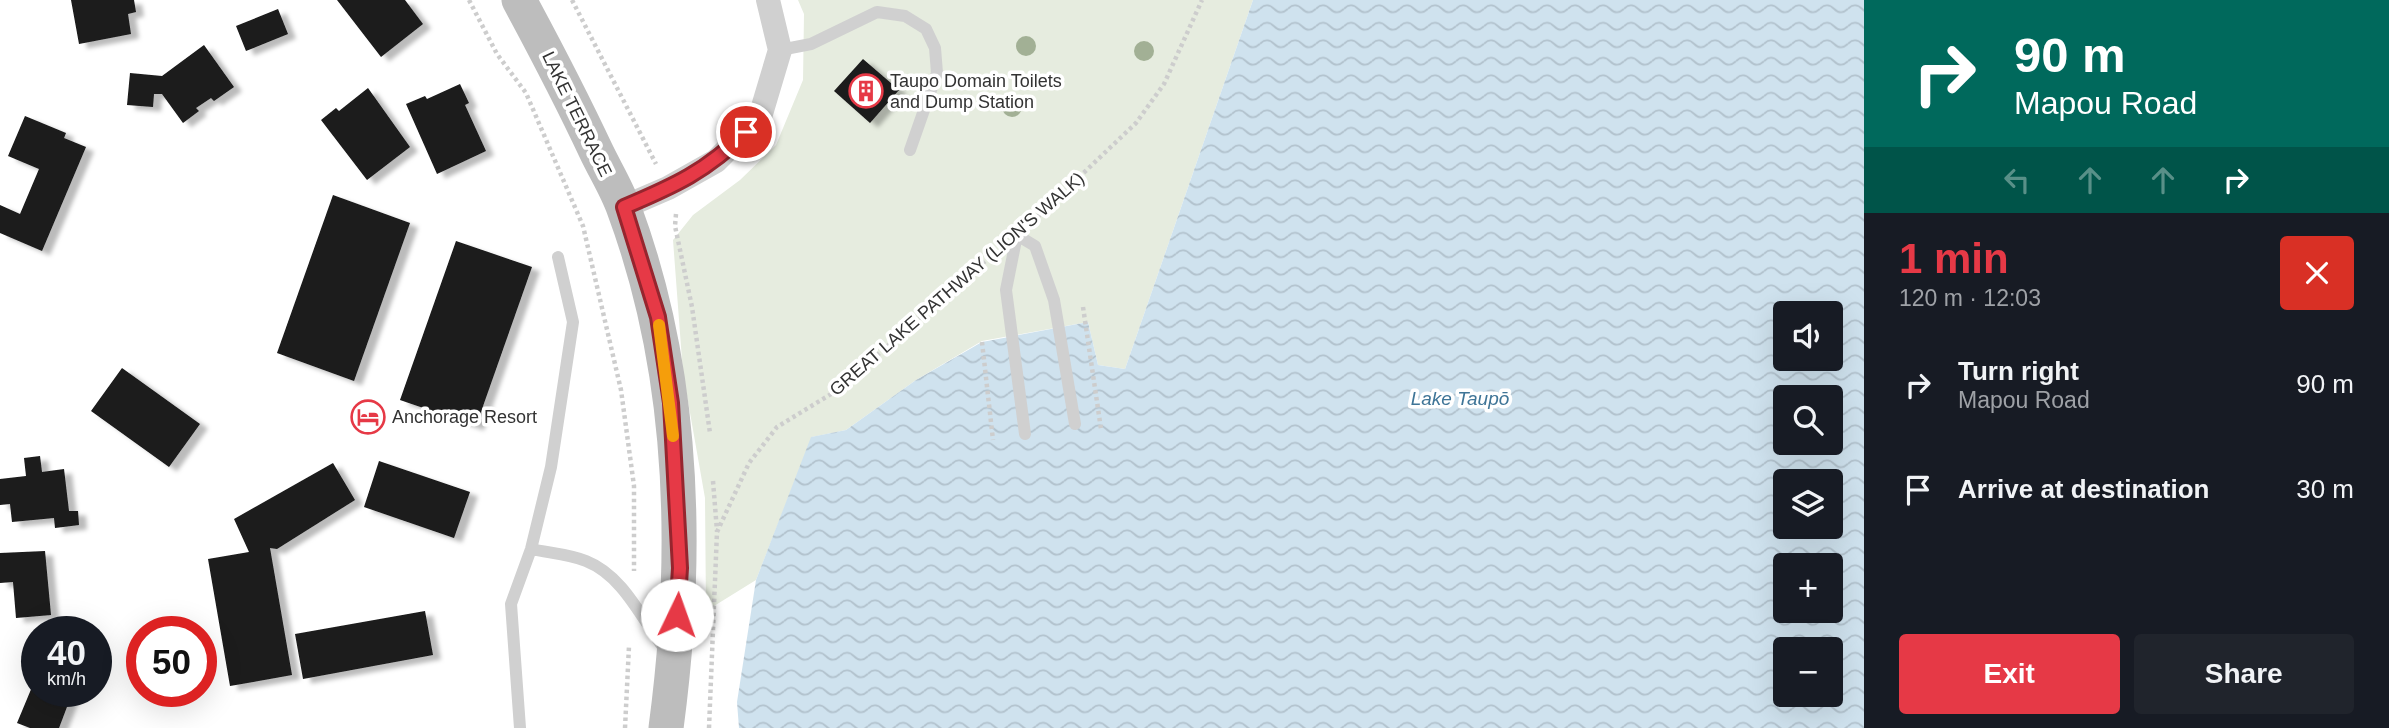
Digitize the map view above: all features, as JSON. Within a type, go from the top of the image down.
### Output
[{"type":"main road","name":"LAKE TERRACE","points":[[519,0],[624,207],[658,317],[671,403],[680,568],[675,662],[666,728]]},
{"type":"street","points":[[624,207],[668,188],[716,161],[760,117],[780,50],[768,0]]},
{"type":"lane","points":[[780,50],[811,44],[877,12],[905,16],[926,29],[935,48],[937,73],[911,150]]},
{"type":"lane","points":[[1025,434],[1006,290],[1017,235],[1035,246],[1054,300],[1075,424]]},
{"type":"lane","points":[[520,728],[511,604],[531,549],[551,467],[573,322],[558,257]]},
{"type":"lane","points":[[531,549],[585,560],[605,572],[623,589],[675,662]]},
{"type":"path","points":[[572,0],[668,188]]},
{"type":"path","name":"GREAT LAKE PATHWAY (LION'S WALK)","points":[[709,728],[717,532],[749,463],[777,427],[836,391],[949,290],[1067,191],[1136,123],[1164,84],[1202,0]]},
{"type":"path","points":[[1083,307],[1101,429]]},
{"type":"path","points":[[982,342],[993,440]]},
{"type":"path","points":[[625,728],[629,646]]},
{"type":"shaded area","points":[[798,0],[1253,0],[1125,369],[1098,365],[1088,322],[982,341],[916,380],[846,430],[812,437],[756,580],[706,611],[705,498],[683,373],[673,240],[693,215],[740,180],[776,145],[803,80],[804,14]]},
{"type":"water","name":"Lake Taupō","points":[[1253,0],[1864,0],[1864,728],[739,728],[737,702],[756,580],[811,437],[846,430],[916,380],[982,342],[1088,322],[1098,365],[1125,369]]},
{"type":"building","points":[[71,0],[134,0],[136,12],[128,14],[131,34],[79,44]]},
{"type":"building","points":[[337,0],[405,0],[423,24],[381,57]]},
{"type":"building","points":[[278,9],[288,34],[246,51],[236,26]]},
{"type":"building","points":[[204,45],[234,87],[214,101],[211,98],[196,108],[199,111],[183,123],[162,94],[154,94],[153,107],[127,105],[130,73],[162,76]]},
{"type":"building","name":"Taupo Domain Toilets and Dump Station","points":[[863,59],[899,90],[870,123],[834,91]]},
{"type":"building","points":[[460,84],[469,103],[465,105],[486,151],[437,174],[406,104],[425,96],[427,99]]},
{"type":"building","points":[[368,88],[410,147],[367,180],[321,120],[336,108],[339,111]]},
{"type":"building","points":[[25,116],[66,133],[64,138],[86,147],[42,251],[0,233],[0,205],[20,214],[39,169],[8,156]]},
{"type":"building","points":[[333,195],[410,223],[354,381],[277,353]]},
{"type":"building","points":[[456,241],[532,267],[476,426],[400,400]]},
{"type":"building","points":[[122,368],[200,424],[169,467],[91,411]]},
{"type":"building","points":[[40,456],[42,472],[64,469],[69,511],[78,511],[79,525],[55,528],[54,518],[12,522],[10,504],[0,505],[0,479],[26,476],[24,458]]},
{"type":"building","points":[[379,461],[470,492],[454,538],[364,507]]},
{"type":"building","points":[[333,463],[355,500],[277,549],[270,548],[292,675],[230,686],[208,559],[249,552],[234,519]]},
{"type":"building","points":[[45,551],[51,615],[16,618],[13,582],[0,583],[0,553]]},
{"type":"building","points":[[425,611],[433,655],[303,679],[295,634]]},
{"type":"building","points":[[24,707],[67,707],[59,728],[30,728],[17,723]]},
{"type":"slow traffic","points":[[659,325],[671,403],[673,436]]},
{"type":"place","name":"Taupo Domain Toilets and Dump Station","points":[[866,91]]},
{"type":"place","name":"Anchorage Resort","points":[[368,417]]},
{"type":"route","points":[[677,615],[680,568],[671,403],[658,317],[624,207],[668,188],[716,161],[746,132]]}]
